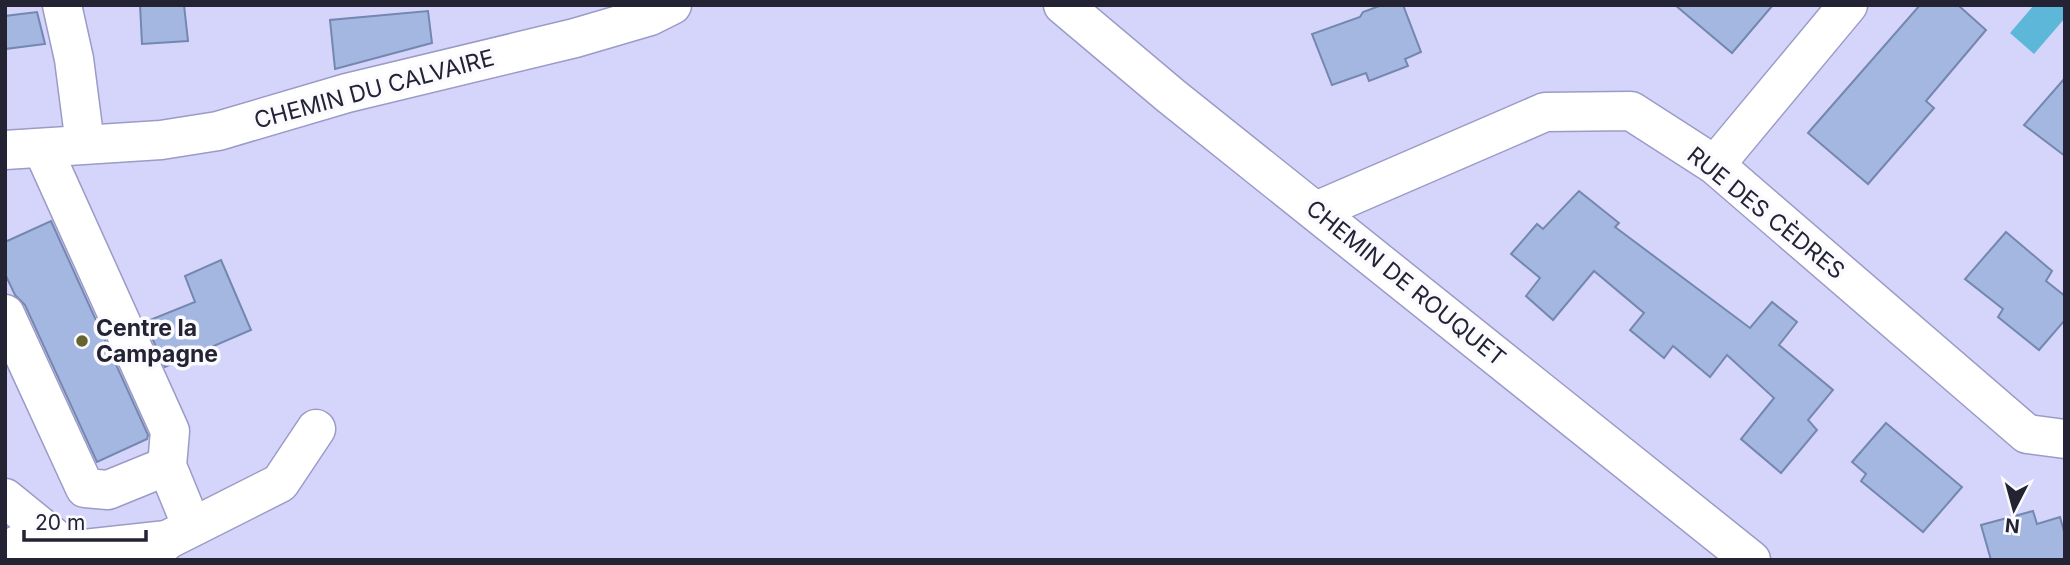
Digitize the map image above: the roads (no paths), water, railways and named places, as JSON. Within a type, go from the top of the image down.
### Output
[{"type":"street","points":[[62,5],[74,59],[67,148],[170,431],[166,466],[169,542]]},
{"type":"street","name":"CHEMIN DU CALVAIRE","points":[[5,150],[161,140],[218,131],[347,93],[576,38],[650,16],[672,5]]},
{"type":"street","name":"CHEMIN DE ROUQUET","points":[[1063,5],[1171,96],[1751,560]]},
{"type":"street","points":[[1715,165],[1848,5]]},
{"type":"street","name":"RUE DES CÈDRES","points":[[1315,211],[1545,112],[1631,111],[1715,165],[2027,434],[2065,439]]},
{"type":"street","name":"CHEMIN DU CALVAIRE","points":[[5,170],[67,148]]},
{"type":"street","points":[[5,314],[85,488],[108,490],[166,466]]},
{"type":"street","points":[[5,553],[14,546],[43,539],[73,550],[169,542],[280,483],[316,429]]},
{"type":"street","points":[[5,498],[73,550]]},
{"type":"water","points":[[2034,5],[2065,5],[2065,18],[2034,54],[2010,33]]},
{"type":"place","name":"Centre la Campagne","points":[[82,341]]}]
